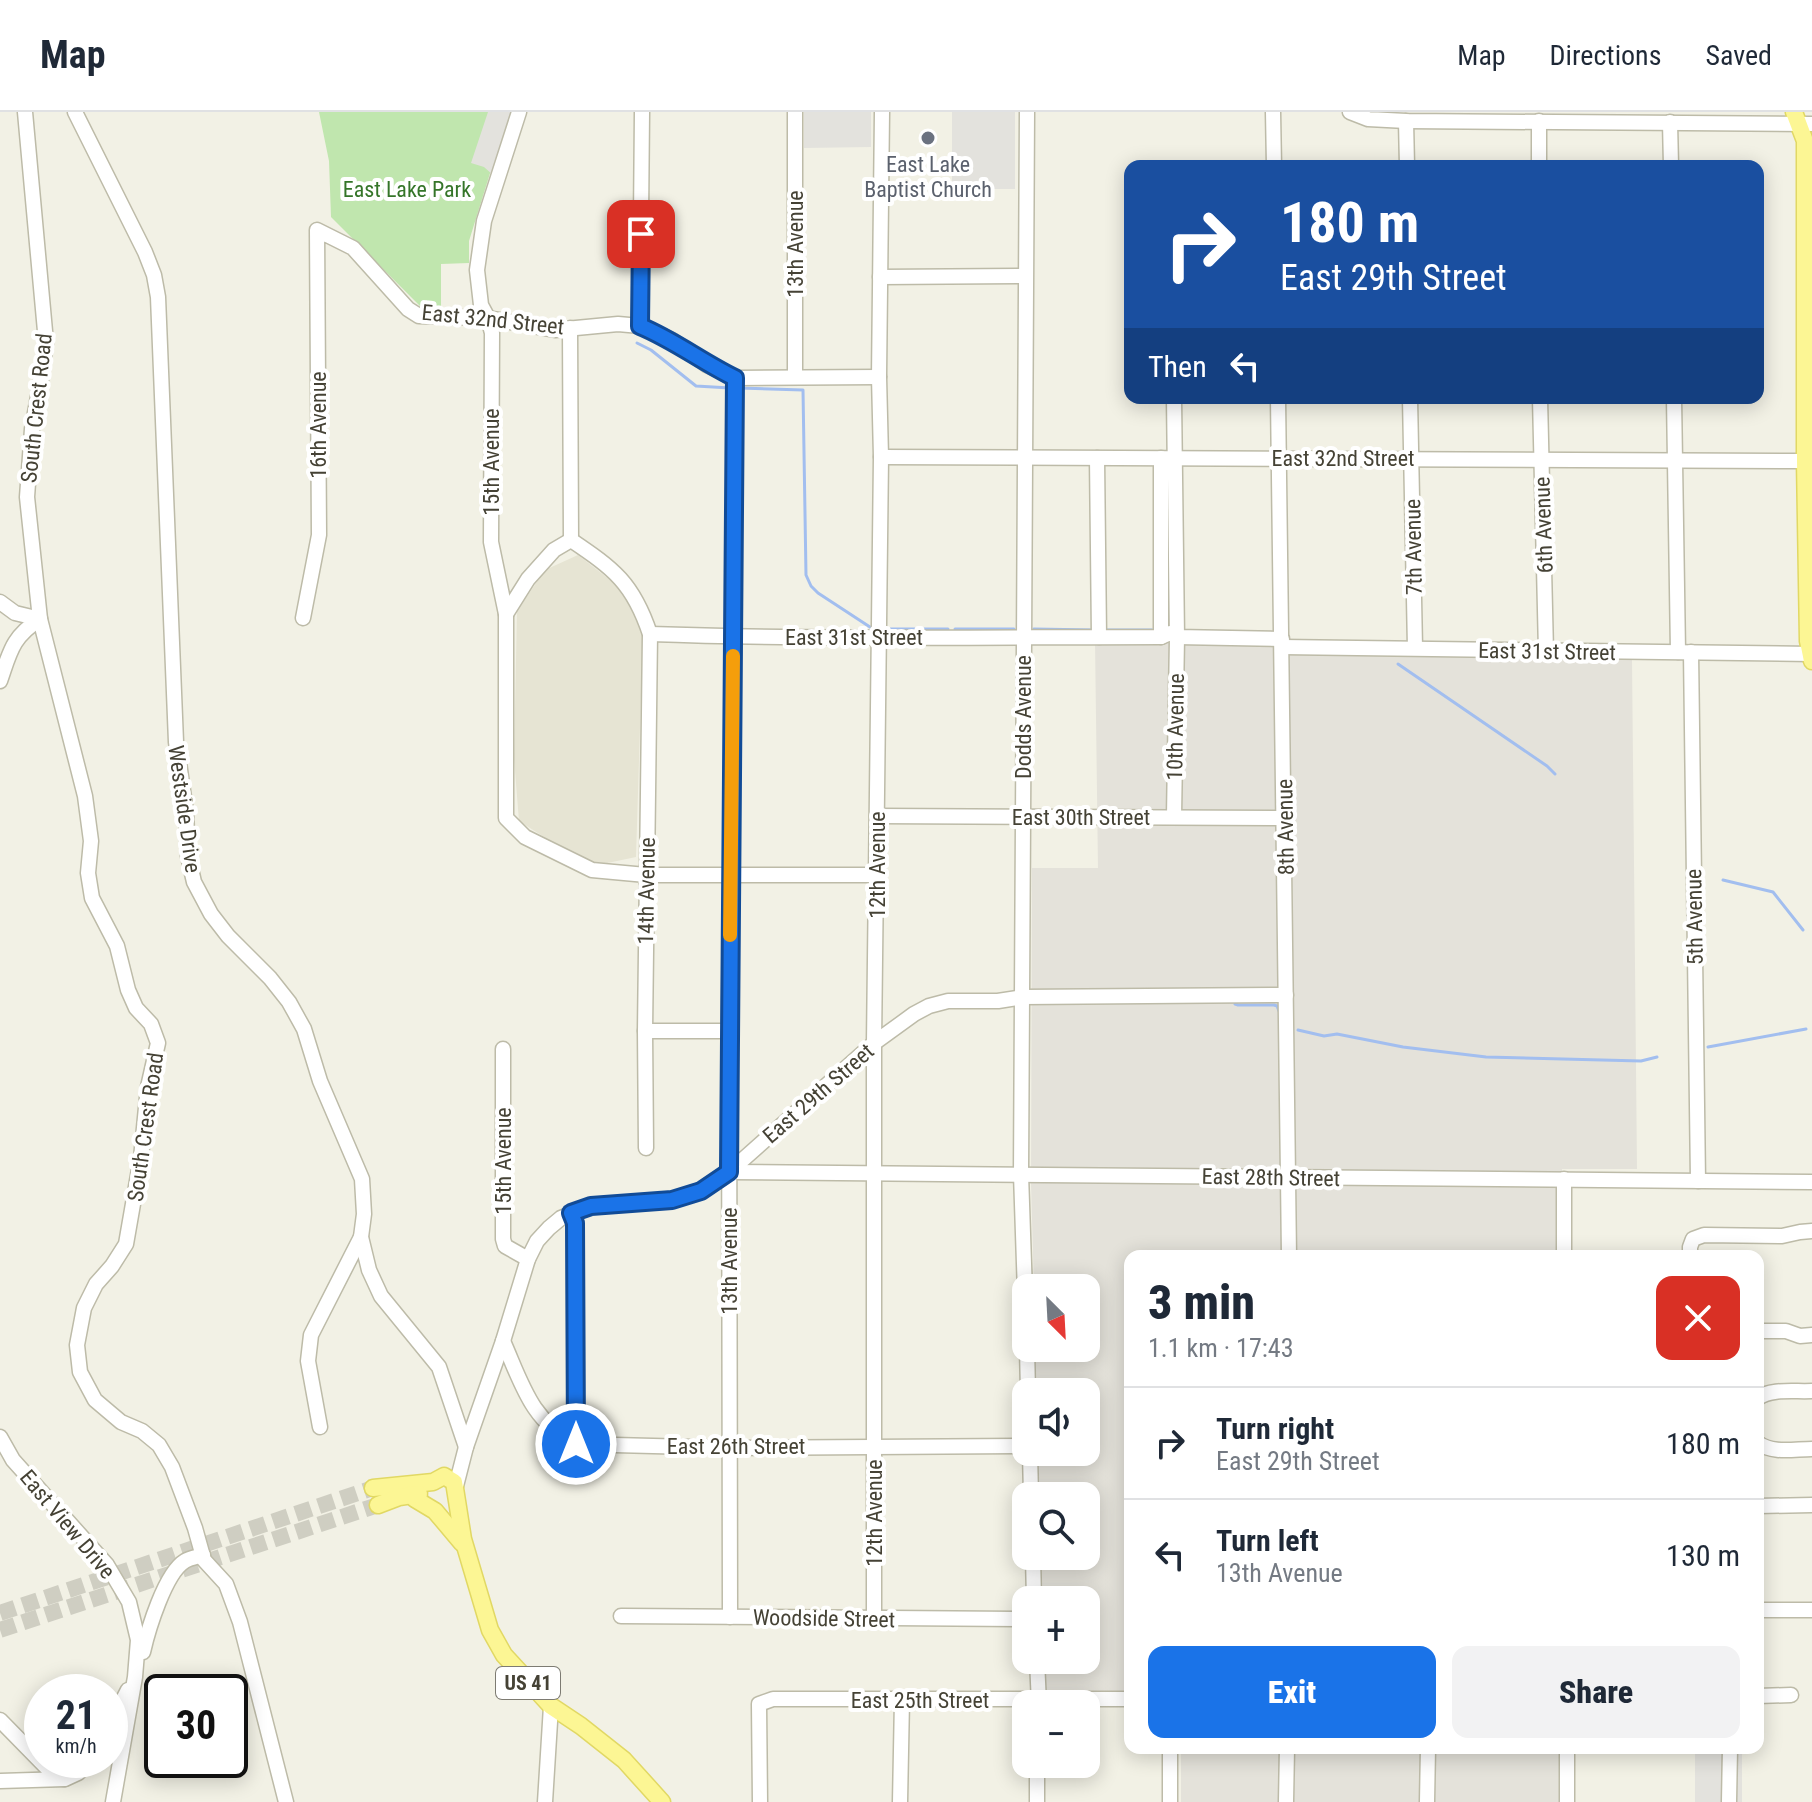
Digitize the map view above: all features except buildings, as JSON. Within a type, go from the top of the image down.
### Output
[{"type":"main road","points":[[1802,120],[1809,256],[1809,389],[1805,461],[1808,641],[1811,656]]},
{"type":"main road","points":[[437,1489],[399,1497],[376,1497],[437,1489],[449,1500],[456,1488]]},
{"type":"main road","name":"US 41","points":[[456,1488],[465,1543],[490,1630],[504,1655],[551,1706],[624,1760],[662,1802]]},
{"type":"main road","name":"US 41","points":[[437,1489],[465,1543]]},
{"type":"main road","points":[[411,1494],[435,1511],[465,1543]]},
{"type":"street","name":"South Crest Road","points":[[25,112],[46,342],[32,429],[27,497],[40,619],[85,796],[91,841],[88,873],[92,898],[117,946],[136,1008],[151,1024],[158,1043],[148,1087],[141,1158],[126,1244],[96,1284],[84,1308],[77,1345],[80,1372],[95,1400],[121,1422],[142,1431],[159,1445],[172,1467],[204,1560],[226,1584],[240,1622],[286,1802]]},
{"type":"street","name":"Westside Drive","points":[[75,112],[145,252],[158,297],[176,742],[186,811],[188,856],[194,882],[211,914],[228,936],[270,978],[289,1002],[304,1029],[320,1081],[362,1179],[364,1214],[361,1237],[369,1270],[381,1296],[439,1367],[466,1447]]},
{"type":"street","name":"15th Avenue","points":[[519,112],[484,221],[477,270],[481,305],[492,333],[491,542],[506,614],[506,818],[525,837],[592,870],[646,875]]},
{"type":"street","points":[[640,326],[642,112]]},
{"type":"street","name":"13th Avenue","points":[[795,112],[795,377]]},
{"type":"street","name":"12th Avenue","points":[[874,1618],[874,1043],[882,112]]},
{"type":"street","name":"Dodds Avenue","points":[[1024,1274],[1021,1174],[1027,112]]},
{"type":"street","points":[[1273,112],[1274,160]]},
{"type":"street","points":[[1351,112],[1368,119],[1406,121],[1505,116],[1539,121],[1649,117],[1670,122],[1802,120]]},
{"type":"street","points":[[1406,121],[1407,160]]},
{"type":"street","points":[[1539,121],[1539,160]]},
{"type":"street","points":[[1670,122],[1671,160]]},
{"type":"street","name":"East 32nd Street","points":[[317,230],[353,248],[408,309],[419,316],[488,318],[555,330],[618,324],[640,326],[672,340],[707,365],[735,378],[879,377]]},
{"type":"street","name":"16th Avenue","points":[[303,618],[319,535],[317,230]]},
{"type":"street","points":[[880,277],[1025,276]]},
{"type":"street","points":[[570,328],[571,540]]},
{"type":"street","name":"13th Avenue","points":[[730,1617],[729,1031],[735,378]]},
{"type":"street","points":[[1167,458],[1173,404]]},
{"type":"street","name":"8th Avenue","points":[[1278,404],[1289,1250]]},
{"type":"street","name":"7th Avenue","points":[[1410,404],[1415,648]]},
{"type":"street","name":"6th Avenue","points":[[1540,404],[1546,652]]},
{"type":"street","name":"5th Avenue","points":[[1674,404],[1674,462],[1685,652],[1698,1181]]},
{"type":"street","name":"East 32nd Street","points":[[881,457],[1805,461]]},
{"type":"street","points":[[1097,458],[1099,637]]},
{"type":"street","name":"10th Avenue","points":[[1167,458],[1174,816]]},
{"type":"street","points":[[506,614],[528,579],[554,550],[571,540]]},
{"type":"street","points":[[571,540],[605,563],[626,585],[642,608],[650,634]]},
{"type":"street","points":[[0,602],[15,613],[40,619]]},
{"type":"street","points":[[0,681],[14,643],[27,627],[40,619]]},
{"type":"street","name":"East 31st Street","points":[[650,634],[733,637],[1169,637],[1546,652],[1811,656]]},
{"type":"street","name":"14th Avenue","points":[[646,1148],[650,634]]},
{"type":"street","name":"East 30th Street","points":[[877,816],[1285,818]]},
{"type":"street","points":[[646,875],[877,875]]},
{"type":"street","name":"East 29th Street","points":[[456,1488],[466,1447],[528,1259],[537,1241],[561,1218],[591,1206],[672,1200],[701,1191],[729,1172],[874,1043],[929,1006],[948,1001],[998,1001],[1023,997],[1286,995]]},
{"type":"street","points":[[645,1031],[729,1031]]},
{"type":"street","name":"15th Avenue","points":[[503,1049],[503,1239],[505,1246],[528,1259]]},
{"type":"street","name":"East 28th Street","points":[[729,1172],[1812,1182]]},
{"type":"street","points":[[1564,1179],[1564,1250]]},
{"type":"street","points":[[503,1341],[532,1406],[559,1436],[576,1444],[575,1223],[571,1213]]},
{"type":"street","points":[[1690,1250],[1693,1239],[1704,1235],[1782,1236],[1812,1231]]},
{"type":"street","points":[[320,1427],[308,1361],[311,1335],[361,1237]]},
{"type":"street","points":[[1764,1331],[1812,1335]]},
{"type":"street","points":[[1764,1395],[1812,1391]]},
{"type":"street","name":"East View Drive","points":[[0,1437],[13,1460],[107,1565],[129,1602],[138,1640],[135,1677],[113,1802]]},
{"type":"street","name":"East 26th Street","points":[[576,1444],[730,1448],[1012,1446]]},
{"type":"street","name":"East 29th Street","points":[[437,1489],[466,1447]]},
{"type":"street","points":[[1764,1447],[1812,1449]]},
{"type":"street","points":[[1764,1506],[1812,1505]]},
{"type":"street","points":[[128,1690],[142,1657],[149,1624],[167,1583],[183,1562],[203,1555]]},
{"type":"street","points":[[1764,1610],[1812,1610]]},
{"type":"street","name":"Woodside Street","points":[[621,1616],[1012,1619]]},
{"type":"street","points":[[1764,1696],[1791,1695]]},
{"type":"street","name":"East 25th Street","points":[[760,1802],[759,1704],[773,1699],[1012,1702]]},
{"type":"street","name":"East 25th Street","points":[[1100,1700],[1124,1699]]},
{"type":"street","points":[[900,1802],[902,1700]]},
{"type":"street","points":[[545,1802],[551,1706]]},
{"type":"street","points":[[0,1720],[50,1771],[65,1779]]},
{"type":"street","points":[[1170,1754],[1170,1802]]},
{"type":"street","points":[[1286,1802],[1287,1754]]},
{"type":"street","points":[[1427,1797],[1428,1754]]},
{"type":"street","points":[[1567,1754],[1567,1802]]},
{"type":"street","points":[[1729,1802],[1730,1754]]},
{"type":"street","points":[[277,1768],[296,1802]]},
{"type":"street","points":[[1037,1778],[1037,1802]]},
{"type":"street","points":[[0,1781],[65,1779]]},
{"type":"shaded area","points":[[488,112],[512,112],[493,175],[484,167],[471,163]]},
{"type":"shaded area","points":[[804,112],[871,112],[871,147],[804,148]]},
{"type":"shaded area","points":[[952,112],[1015,112],[1015,189],[952,189]]},
{"type":"shaded area","points":[[578,555],[619,587],[643,631],[636,857],[598,865],[563,849],[519,821],[514,758],[517,611],[545,570]]},
{"type":"shaded area","points":[[1095,641],[1277,643],[1291,652],[1632,660],[1637,1169],[1562,1169],[1561,1250],[1124,1250],[1124,1696],[1100,1696],[1100,1690],[1046,1690],[1045,1674],[1100,1674],[1100,1586],[1042,1586],[1042,1570],[1100,1570],[1100,1482],[1039,1482],[1039,1466],[1100,1466],[1100,1378],[1036,1378],[1036,1362],[1100,1362],[1100,1274],[1034,1274],[1032,868],[1098,868]]},
{"type":"shaded area","points":[[1181,1754],[1563,1754],[1563,1802],[1181,1802]]},
{"type":"shaded area","points":[[1695,1754],[1742,1754],[1742,1802],[1695,1802]]},
{"type":"green space","name":"East Lake Park","points":[[319,112],[509,112],[469,241],[469,263],[441,264],[441,311],[426,312],[331,217],[329,161]]},
{"type":"waterway","points":[[637,343],[651,350],[696,386],[730,388]]},
{"type":"waterway","points":[[738,388],[803,390],[806,575],[818,593],[873,629]]},
{"type":"waterway","points":[[889,629],[948,629]]},
{"type":"waterway","points":[[955,629],[1014,629]]},
{"type":"waterway","points":[[1034,629],[1094,630]]},
{"type":"waterway","points":[[1103,630],[1152,630]]},
{"type":"waterway","points":[[1398,664],[1555,774]]},
{"type":"waterway","points":[[1723,880],[1773,892],[1803,930]]},
{"type":"waterway","points":[[1235,1004],[1274,1005],[1279,1011]]},
{"type":"waterway","points":[[1708,1047],[1806,1029]]},
{"type":"waterway","points":[[1298,1030],[1486,1057],[1641,1061],[1657,1057]]},
{"type":"tunnel","points":[[0,1613],[373,1488]]},
{"type":"tunnel","points":[[0,1630],[378,1505]]},
{"type":"slow traffic","points":[[730,935],[733,656]]},
{"type":"place","name":"East Lake Baptist Church","points":[[928,138]]},
{"type":"route","points":[[576,1444],[575,1223],[571,1213],[591,1206],[672,1200],[701,1191],[729,1172],[735,378],[707,365],[672,340],[640,326],[641,234]]}]
